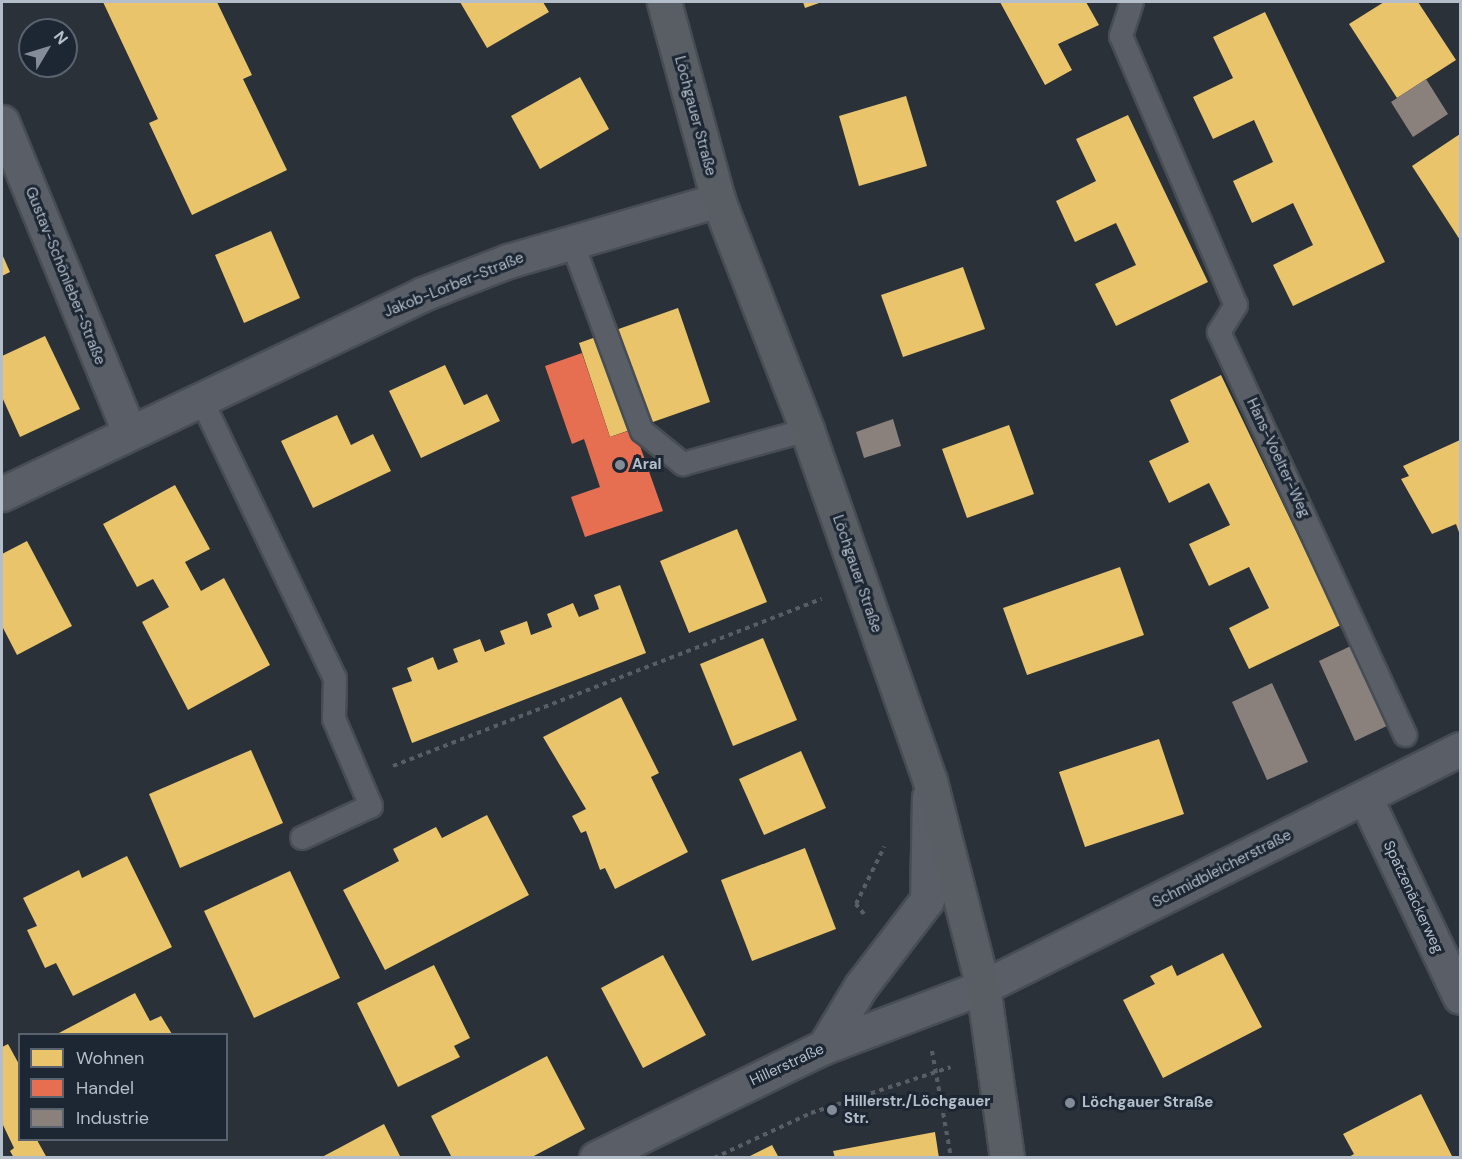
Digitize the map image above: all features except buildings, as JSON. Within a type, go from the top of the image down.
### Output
[{"type":"main road","name":"Löchgauer Straße","points":[[664,2],[717,200],[807,430],[930,781],[983,987],[989,1060],[1007,1158]]},
{"type":"street","name":"Gustav-Schönleber-Straße","points":[[2,122],[129,431]]},
{"type":"street","name":"Jakob-Lorber-Straße","points":[[2,494],[129,431],[202,401],[423,294],[508,261],[717,200]]},
{"type":"street","name":"Schmidbleicherstraße","points":[[983,987],[1461,749]]},
{"type":"street","points":[[824,1047],[861,986],[927,900],[930,781]]},
{"type":"street","name":"Spatzenäckerweg","points":[[1365,797],[1461,998]]},
{"type":"street","name":"Hillerstraße","points":[[596,1158],[824,1047],[983,987]]},
{"type":"lane","name":"Hans-Voelter-Weg","points":[[1132,2],[1121,36],[1236,305],[1219,332],[1405,735]]},
{"type":"lane","points":[[572,242],[642,431],[683,464],[807,430]]},
{"type":"lane","points":[[202,401],[335,678],[334,719],[371,806],[302,838]]},
{"type":"path","points":[[407,760],[826,597]]},
{"type":"path","points":[[714,1158],[811,1113],[935,1070],[989,1060]]},
{"type":"path","points":[[935,1070],[951,1158]]},
{"type":"place","name":"Aral","points":[[620,465]]},
{"type":"place","name":"Löchgauer Straße","points":[[1070,1103]]},
{"type":"place","name":"Hillerstr./Löchgauer Str.","points":[[832,1110]]}]
